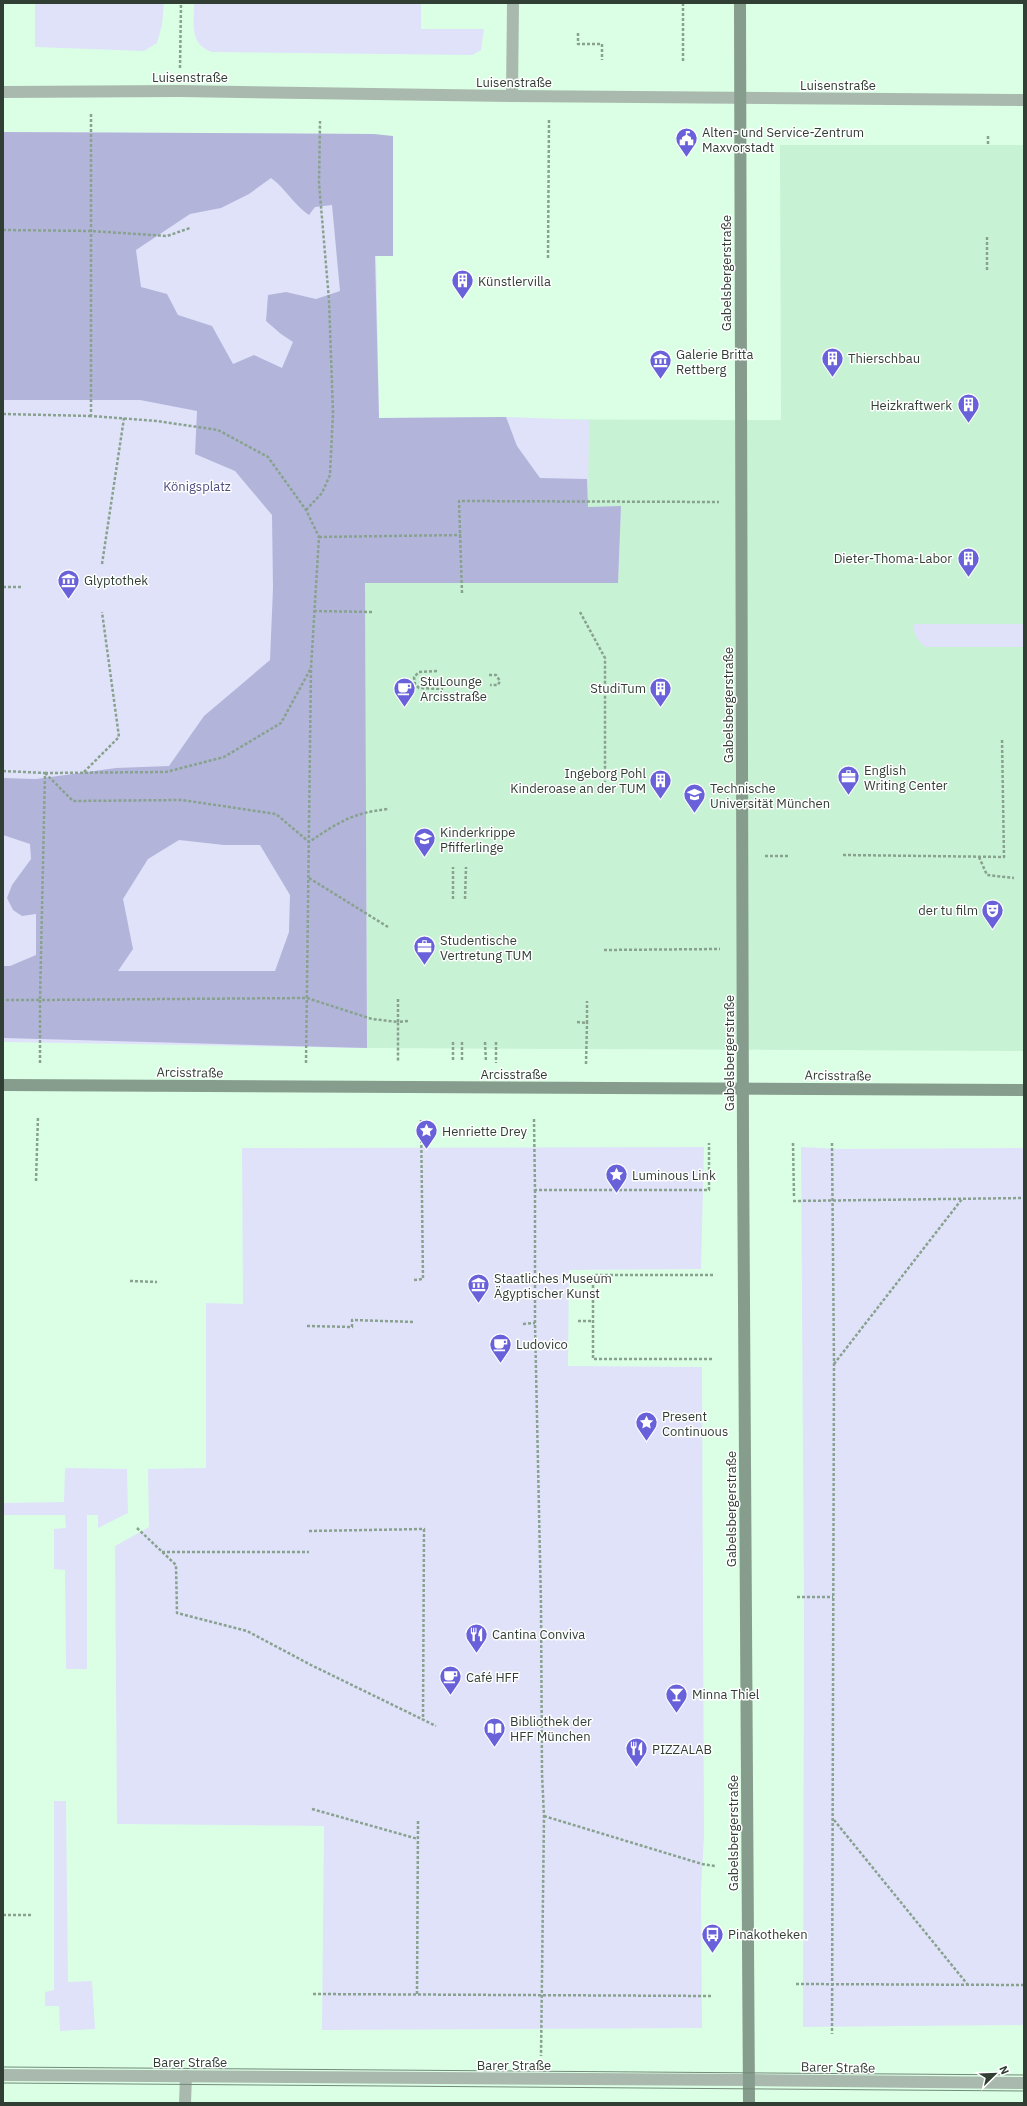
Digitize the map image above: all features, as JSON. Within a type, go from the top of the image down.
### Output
[{"type":"main road","name":"Gabelsbergerstraße","points":[[740,3],[739,98],[742,948],[749,2103]]},
{"type":"main road","name":"Arcisstraße","points":[[3,1085],[1024,1090]]},
{"type":"street","points":[[512,96],[513,3]]},
{"type":"street","name":"Luisenstraße","points":[[3,92],[179,91],[512,96],[1024,100]]},
{"type":"street","name":"Barer Straße","points":[[3,2075],[1024,2083]]},
{"type":"street","points":[[186,2076],[186,2103]]},
{"type":"path","points":[[179,91],[181,3]]},
{"type":"path","points":[[683,3],[683,61]]},
{"type":"path","points":[[578,33],[578,44],[602,44],[602,60]]},
{"type":"path","points":[[548,258],[549,96]]},
{"type":"path","points":[[91,113],[92,416]]},
{"type":"path","points":[[306,510],[322,493],[330,475],[333,413],[329,300],[319,183],[320,120]]},
{"type":"path","points":[[988,136],[988,145]]},
{"type":"path","points":[[3,230],[91,231],[167,236],[190,228]]},
{"type":"path","points":[[987,236],[987,270]]},
{"type":"path","points":[[3,414],[124,418],[218,430],[268,457],[306,510],[319,537],[311,668],[306,1086]]},
{"type":"path","points":[[102,564],[124,418]]},
{"type":"path","points":[[462,593],[459,501],[741,502]]},
{"type":"path","points":[[319,537],[461,535]]},
{"type":"path","points":[[3,587],[23,587]]},
{"type":"path","points":[[314,611],[373,612]]},
{"type":"path","points":[[83,772],[119,737],[102,612]]},
{"type":"path","points":[[580,612],[605,658],[605,782]]},
{"type":"path","points":[[3,771],[45,773],[166,772],[224,757],[281,723],[311,668]]},
{"type":"path","points":[[437,671],[419,672],[414,677],[414,684],[419,688],[443,689]]},
{"type":"path","points":[[489,675],[496,674],[500,681],[498,685],[490,685]]},
{"type":"path","points":[[843,855],[1004,857],[1002,739]]},
{"type":"path","points":[[45,773],[72,801],[182,800],[276,814],[309,842]]},
{"type":"path","points":[[40,1085],[40,1000],[45,773]]},
{"type":"path","points":[[309,842],[339,822],[364,812],[388,809]]},
{"type":"path","points":[[979,856],[987,875],[1014,878]]},
{"type":"path","points":[[453,867],[453,899]]},
{"type":"path","points":[[466,867],[466,899]]},
{"type":"path","points":[[308,878],[388,927]]},
{"type":"path","points":[[604,950],[742,948]]},
{"type":"path","points":[[3,1000],[307,998],[372,1019],[398,1022],[408,1021]]},
{"type":"path","points":[[398,999],[398,1061]]},
{"type":"path","points":[[586,1064],[587,1001]]},
{"type":"path","points":[[577,1022],[587,1023]]},
{"type":"path","points":[[452,1042],[453,1062]]},
{"type":"path","points":[[462,1042],[462,1062]]},
{"type":"path","points":[[485,1042],[486,1062]]},
{"type":"path","points":[[496,1042],[496,1063]]},
{"type":"path","points":[[36,1180],[38,1116]]},
{"type":"path","points":[[414,1280],[423,1279],[421,1119]]},
{"type":"path","points":[[534,1120],[535,1323],[541,1605],[542,1774],[544,1816],[540,2079]]},
{"type":"path","points":[[535,1190],[709,1190],[709,1143]]},
{"type":"path","points":[[793,1143],[794,1197]]},
{"type":"path","points":[[832,1143],[834,1364],[832,2034]]},
{"type":"path","points":[[834,1364],[963,1198]]},
{"type":"path","points":[[793,1201],[1024,1198]]},
{"type":"path","points":[[713,1276],[593,1276],[593,1359],[713,1359]]},
{"type":"path","points":[[130,1281],[157,1282]]},
{"type":"path","points":[[307,1326],[352,1327],[352,1320],[416,1322]]},
{"type":"path","points":[[578,1321],[593,1321]]},
{"type":"path","points":[[523,1324],[535,1323]]},
{"type":"path","points":[[137,1528],[150,1538],[176,1565],[177,1613],[247,1631],[310,1665],[436,1726]]},
{"type":"path","points":[[309,1531],[424,1529],[423,1720]]},
{"type":"path","points":[[162,1552],[309,1552]]},
{"type":"path","points":[[797,1597],[833,1597]]},
{"type":"path","points":[[312,1809],[418,1839]]},
{"type":"path","points":[[544,1816],[702,1864],[715,1866]]},
{"type":"path","points":[[833,1819],[968,1986]]},
{"type":"path","points":[[417,1994],[418,1821]]},
{"type":"path","points":[[3,1916],[33,1915]]},
{"type":"path","points":[[796,1984],[968,1986],[1024,1985]]},
{"type":"path","points":[[313,1994],[712,1996]]},
{"type":"shaded area","name":"Königsplatz","points":[[3,132],[374,134],[393,136],[393,256],[375,256],[379,418],[506,417],[517,446],[540,478],[587,479],[588,507],[621,506],[618,583],[365,583],[367,1048],[3,1038],[3,966],[10,966],[36,955],[36,914],[22,916],[13,910],[7,898],[12,885],[31,859],[30,844],[3,835],[3,778],[36,779],[116,768],[169,766],[204,716],[270,660],[273,588],[272,515],[235,471],[195,454],[197,411],[140,400],[3,400]],"holes":[[[271,178],[299,207],[309,215],[315,207],[332,205],[340,291],[316,299],[286,292],[268,295],[266,321],[293,342],[282,368],[254,355],[233,364],[212,326],[178,315],[167,294],[141,287],[136,250],[190,214],[221,208],[249,194]],[[179,840],[224,845],[260,845],[290,895],[289,932],[275,971],[118,971],[133,949],[123,899],[148,859]]]},
{"type":"shaded area","name":"Technische Universität München","points":[[780,145],[1024,145],[1024,1051],[367,1048],[365,583],[379,419],[781,420]]},
{"type":"green space","points":[[35,3],[164,3],[162,25],[157,43],[144,51],[35,47]]},
{"type":"green space","points":[[194,3],[421,3],[421,29],[484,29],[481,50],[472,55],[212,52],[199,44],[196,39],[194,32]]},
{"type":"green space","name":"Königsplatz","points":[[3,132],[374,134],[379,418],[506,417],[589,420],[588,507],[621,506],[618,583],[365,583],[367,1048],[3,1042]]},
{"type":"green space","points":[[913,624],[1024,624],[1024,647],[925,647],[916,637]]},
{"type":"green space","points":[[704,1147],[701,1269],[569,1270],[568,1366],[702,1367],[704,1836],[701,1891],[702,2028],[322,2030],[324,1826],[117,1824],[115,1546],[149,1527],[148,1469],[206,1468],[206,1303],[243,1304],[242,1148]]},
{"type":"green space","points":[[801,1147],[841,1149],[1024,1148],[1024,2025],[803,2027],[804,1614]]},
{"type":"green space","points":[[65,1468],[127,1469],[128,1513],[98,1528],[98,1515],[87,1515],[87,1669],[66,1669],[65,1570],[54,1569],[54,1529],[66,1528],[65,1515],[3,1515],[3,1503],[64,1502]]},
{"type":"green space","points":[[54,1801],[66,1801],[68,1982],[92,1981],[95,2029],[60,2031],[59,2006],[45,2006],[45,1992],[54,1990]]},
{"type":"tram line","points":[[3,2067],[1024,2075]]},
{"type":"tram line","points":[[3,2083],[1024,2091]]},
{"type":"place","name":"Alten- und Service-Zentrum Maxvorstadt","points":[[686,158]]},
{"type":"place","name":"Künstlervilla","points":[[462,300]]},
{"type":"place","name":"Thierschbau","points":[[832,378]]},
{"type":"place","name":"Galerie Britta Rettberg","points":[[661,380]]},
{"type":"place","name":"Heizkraftwerk","points":[[968,424]]},
{"type":"place","name":"Dieter-Thoma-Labor","points":[[968,578]]},
{"type":"place","name":"Glyptothek","points":[[69,600]]},
{"type":"place","name":"StuLounge Arcisstraße","points":[[405,708]]},
{"type":"place","name":"StudiTum","points":[[661,708]]},
{"type":"place","name":"English Writing Center","points":[[848,796]]},
{"type":"place","name":"Ingeborg Pohl Kinderoase an der TUM","points":[[661,800]]},
{"type":"place","name":"Technische Universität München","points":[[695,814]]},
{"type":"place","name":"Kinderkrippe Pfifferlinge","points":[[425,858]]},
{"type":"place","name":"der tu film","points":[[993,930]]},
{"type":"place","name":"Studentische Vertretung TUM","points":[[425,966]]},
{"type":"place","name":"Henriette Drey","points":[[426,1150]]},
{"type":"place","name":"Luminous Link","points":[[617,1194]]},
{"type":"place","name":"Staatliches Museum Ägyptischer Kunst","points":[[479,1304]]},
{"type":"place","name":"Ludovico","points":[[501,1364]]},
{"type":"place","name":"Present Continuous","points":[[647,1442]]},
{"type":"place","name":"Cantina Conviva","points":[[476,1654]]},
{"type":"place","name":"Café HFF","points":[[450,1696]]},
{"type":"place","name":"Minna Thiel","points":[[676,1714]]},
{"type":"place","name":"Bibliothek der HFF München","points":[[494,1748]]},
{"type":"place","name":"PIZZALAB","points":[[637,1768]]},
{"type":"place","name":"Pinakotheken","points":[[713,1954]]}]
